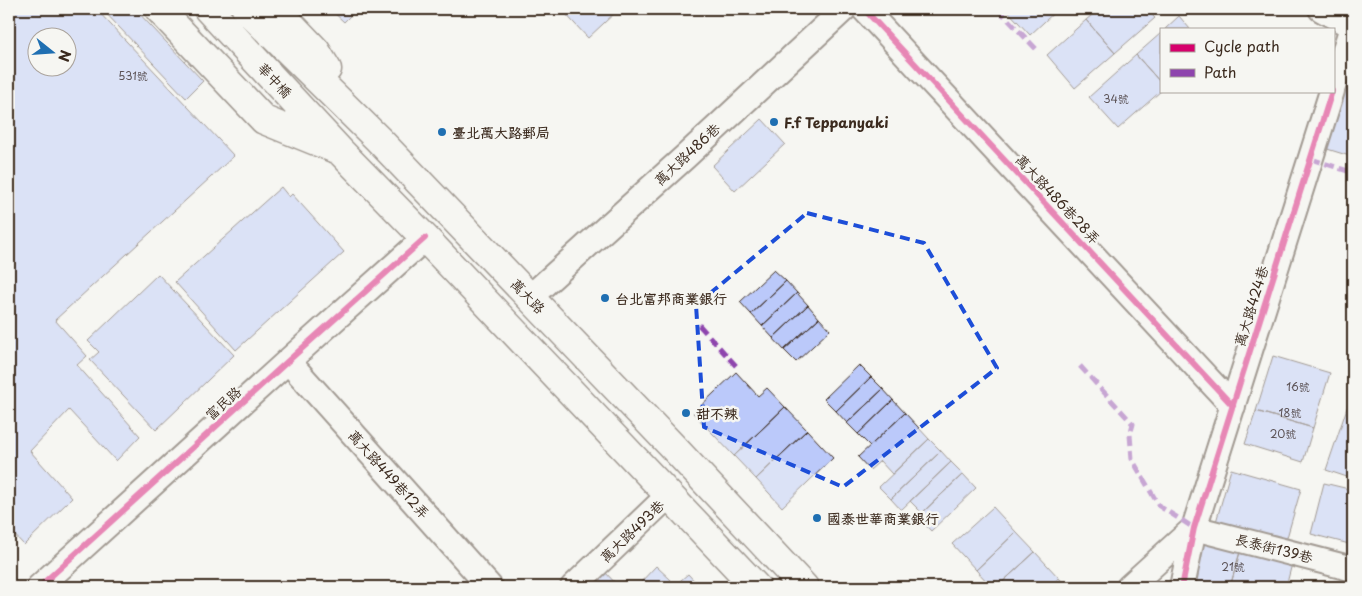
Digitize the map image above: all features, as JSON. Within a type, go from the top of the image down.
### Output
[{"type":"main road","points":[[160,9],[264,120],[341,152],[756,587]]},
{"type":"main road","name":"華中橋","points":[[208,9],[341,152]]},
{"type":"main road","name":"萬大路","points":[[246,9],[364,125],[673,447],[804,587]]},
{"type":"main road","points":[[276,9],[316,51],[364,125]]},
{"type":"street","name":"萬大路486巷","points":[[529,298],[685,157],[844,9]]},
{"type":"street","name":"萬大路486巷28弄","points":[[864,9],[1233,406]]},
{"type":"street","points":[[1322,9],[1352,21],[1334,84]]},
{"type":"street","name":"萬大路424巷","points":[[1182,587],[1194,528],[1332,92]]},
{"type":"street","name":"富民路","points":[[40,587],[425,238]]},
{"type":"street","name":"萬大路449巷12弄","points":[[288,361],[490,587]]},
{"type":"street","name":"萬大路493巷","points":[[573,587],[669,495]]},
{"type":"street","points":[[1129,587],[1194,528]]},
{"type":"street","name":"長泰街139巷","points":[[1194,528],[1353,568]]},
{"type":"highlighted area","points":[[807,213],[924,243],[997,368],[843,487],[704,427],[696,305]]},
{"type":"building","points":[[9,9],[96,9],[234,156],[55,320],[87,356],[77,365],[140,436],[116,461],[69,410],[30,451],[72,498],[24,545],[9,529]]},
{"type":"building","points":[[102,9],[135,9],[203,81],[186,98]]},
{"type":"building","points":[[330,9],[357,9],[344,22]]},
{"type":"building","points":[[561,9],[619,9],[588,38]]},
{"type":"building","points":[[1006,9],[1058,9],[1030,35]]},
{"type":"building","points":[[1099,9],[1146,9],[1155,18],[1115,53],[1086,20]]},
{"type":"building","points":[[1179,16],[1189,28],[1166,28]]},
{"type":"building","points":[[1086,20],[1115,53],[1075,88],[1047,55]]},
{"type":"building","points":[[1160,34],[1160,82],[1136,55]]},
{"type":"building","points":[[1136,55],[1160,82],[1160,92],[1118,129],[1089,97]]},
{"type":"building","points":[[1345,79],[1353,81],[1353,157],[1324,148]]},
{"type":"building","points":[[762,119],[785,144],[735,191],[712,166]]},
{"type":"building","points":[[281,187],[289,197],[292,194],[344,252],[236,350],[175,282]]},
{"type":"building","points":[[774,270],[786,281],[751,314],[740,302]]},
{"type":"building","points":[[158,274],[234,355],[156,430],[90,360],[99,352],[88,341]]},
{"type":"building","points":[[786,281],[797,293],[762,326],[751,314]]},
{"type":"building","points":[[797,293],[808,305],[773,338],[762,326]]},
{"type":"building","points":[[808,305],[819,318],[784,350],[773,338]]},
{"type":"building","points":[[819,318],[830,330],[796,362],[784,350]]},
{"type":"building","points":[[1273,356],[1330,373],[1313,428],[1256,411]]},
{"type":"building","points":[[859,365],[871,377],[836,411],[824,399]]},
{"type":"building","points":[[736,372],[758,396],[767,388],[785,407],[734,456],[693,413]]},
{"type":"building","points":[[871,377],[883,389],[847,423],[836,411]]},
{"type":"building","points":[[883,389],[893,400],[858,434],[847,423]]},
{"type":"building","points":[[1350,399],[1353,401],[1353,479],[1326,470]]},
{"type":"building","points":[[893,400],[905,413],[870,446],[858,434]]},
{"type":"building","points":[[785,407],[807,430],[756,479],[734,456]]},
{"type":"building","points":[[1256,411],[1313,428],[1303,462],[1245,444]]},
{"type":"building","points":[[905,413],[929,439],[892,474],[880,461],[870,470],[858,457]]},
{"type":"building","points":[[807,430],[833,458],[782,507],[756,479]]},
{"type":"building","points":[[929,439],[941,451],[891,499],[879,487]]},
{"type":"building","points":[[941,451],[951,462],[901,510],[891,499]]},
{"type":"building","points":[[951,462],[963,474],[922,513],[910,501]]},
{"type":"building","points":[[1231,469],[1301,489],[1286,541],[1216,522]]},
{"type":"building","points":[[963,474],[976,488],[931,531],[918,517]]},
{"type":"building","points":[[1324,483],[1353,490],[1353,545],[1311,534]]},
{"type":"building","points":[[993,507],[1016,532],[976,570],[952,544]]},
{"type":"building","points":[[1016,532],[1035,552],[997,587],[992,587],[976,570]]},
{"type":"building","points":[[1199,534],[1242,545],[1230,587],[1203,587],[1186,583]]},
{"type":"building","points":[[1242,545],[1293,560],[1286,587],[1230,587]]},
{"type":"building","points":[[1035,552],[1059,578],[1049,587],[997,587]]},
{"type":"building","points":[[656,566],[671,580],[665,587],[643,587],[639,584]]},
{"type":"building","points":[[604,571],[619,587],[586,587]]},
{"type":"building","points":[[688,574],[698,587],[673,587]]},
{"type":"building","points":[[1059,578],[1067,587],[1049,587]]},
{"type":"marked path","points":[[998,9],[1038,51]]},
{"type":"marked path","points":[[1311,159],[1348,171],[1353,163]]},
{"type":"marked path","points":[[699,325],[738,368]]},
{"type":"marked path","points":[[1080,366],[1133,424],[1130,435],[1132,459],[1159,506],[1194,528]]},
{"type":"cycle path","points":[[864,9],[1233,406]]},
{"type":"cycle path","points":[[1182,587],[1194,528],[1332,92]]},
{"type":"cycle path","points":[[39,587],[425,238]]},
{"type":"place","name":"F.f Teppanyaki","points":[[774,122]]},
{"type":"place","name":"臺北萬大路郵局","points":[[442,132]]},
{"type":"place","name":"台北富邦商業銀行","points":[[605,298]]},
{"type":"place","name":"甜不辣","points":[[686,413]]},
{"type":"place","name":"國泰世華商業銀行","points":[[817,518]]}]
